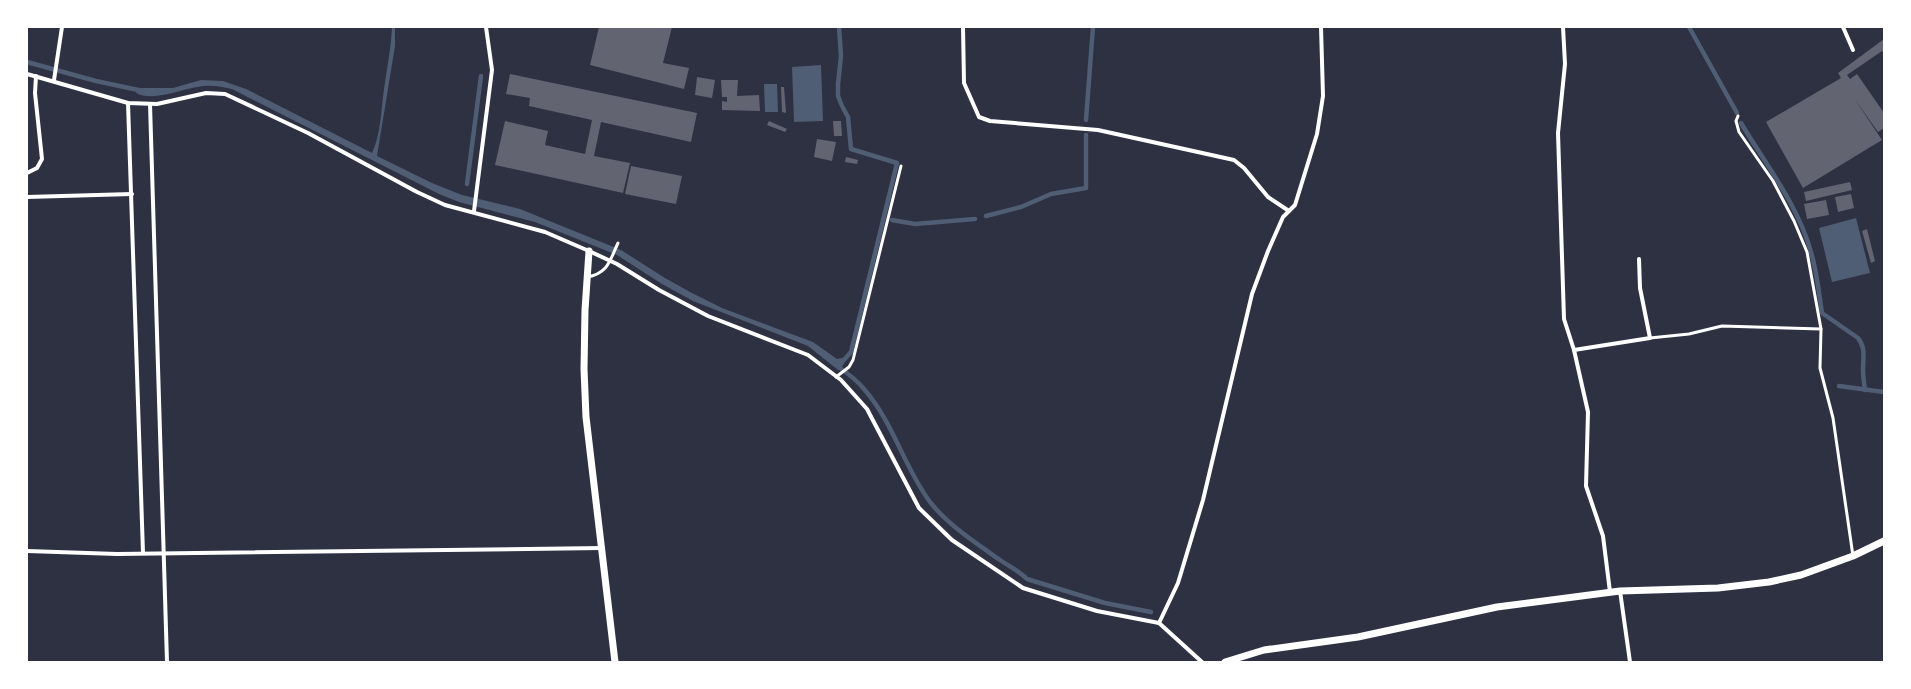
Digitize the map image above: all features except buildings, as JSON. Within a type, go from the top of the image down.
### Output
[{"type":"street","points":[[54,80],[62,27]]},
{"type":"street","points":[[474,212],[492,70],[486,27]]},
{"type":"street","points":[[963,27],[964,83],[979,117],[990,121],[1098,130],[1234,160],[1244,168],[1268,197],[1289,212]]},
{"type":"street","points":[[1159,623],[1178,583],[1203,500],[1252,294],[1268,251],[1283,217],[1295,205],[1317,134],[1323,96],[1321,27]]},
{"type":"street","points":[[1563,27],[1565,64],[1558,133],[1564,319],[1574,350],[1588,412],[1586,486],[1603,536],[1610,592]]},
{"type":"street","points":[[1843,27],[1853,50]]},
{"type":"street","points":[[27,74],[54,80],[128,103],[157,104],[206,93],[225,94],[308,133],[417,192],[446,205],[545,232],[610,261],[659,290],[708,316],[808,355],[836,377],[867,409],[919,508],[952,540],[1023,588],[1097,611],[1159,623],[1202,662]]},
{"type":"street","points":[[27,173],[38,168],[42,159],[35,93],[36,76]]},
{"type":"street","points":[[128,103],[143,554]]},
{"type":"street","points":[[150,104],[167,662]]},
{"type":"street","points":[[27,197],[132,194]]},
{"type":"street","points":[[589,251],[585,310],[584,377],[591,468],[615,662]]},
{"type":"street","points":[[1574,350],[1650,338],[1640,288],[1639,259]]},
{"type":"street","points":[[1225,662],[1241,659],[1264,650],[1358,637],[1497,607],[1620,591],[1718,588],[1769,582],[1801,575],[1853,556],[1884,541]]},
{"type":"street","points":[[27,551],[143,554],[602,548]]},
{"type":"street","points":[[1620,591],[1630,662]]},
{"type":"lane","points":[[1738,116],[1736,121],[1739,132],[1773,181],[1794,221],[1807,252],[1821,329],[1820,368],[1833,418],[1853,556]]},
{"type":"lane","points":[[836,377],[848,367],[853,360],[902,166]]},
{"type":"lane","points":[[588,277],[599,275],[606,268],[618,243]]},
{"type":"lane","points":[[1650,338],[1689,334],[1722,326],[1821,329]]},
{"type":"water","points":[[392,27],[395,27],[395,46],[377,156],[432,183],[462,195],[520,209],[621,250],[665,278],[722,308],[813,342],[837,359],[847,357],[842,367],[838,370],[808,346],[693,301],[662,284],[617,255],[535,222],[459,202],[439,194],[232,89],[218,86],[208,86],[197,87],[170,94],[151,96],[143,96],[136,93],[139,88],[173,88],[201,80],[223,81],[246,89],[372,153],[379,130]]},
{"type":"water","points":[[821,65],[823,121],[794,122],[792,67]]},
{"type":"water","points":[[764,84],[777,84],[778,112],[765,112]]},
{"type":"water","points":[[1856,218],[1870,273],[1832,282],[1819,228]]},
{"type":"waterway","points":[[839,27],[841,56],[838,96],[848,117],[851,149],[897,163],[851,352],[843,361]]},
{"type":"waterway","points":[[1086,120],[1093,27]]},
{"type":"waterway","points":[[1689,27],[1737,113]]},
{"type":"waterway","points":[[27,62],[96,81],[143,91]]},
{"type":"waterway","points":[[467,184],[481,76]]},
{"type":"waterway","points":[[1741,123],[1790,202],[1798,218],[1815,267],[1822,313],[1858,338],[1861,342],[1864,353],[1863,372],[1865,390]]},
{"type":"waterway","points":[[986,216],[1021,207],[1051,194],[1086,188],[1086,135]]},
{"type":"waterway","points":[[892,220],[915,224],[975,219]]},
{"type":"waterway","points":[[836,365],[858,382],[874,402],[930,502],[945,518],[963,533],[1027,579],[1105,603],[1151,612]]},
{"type":"waterway","points":[[1839,386],[1884,392]]}]
